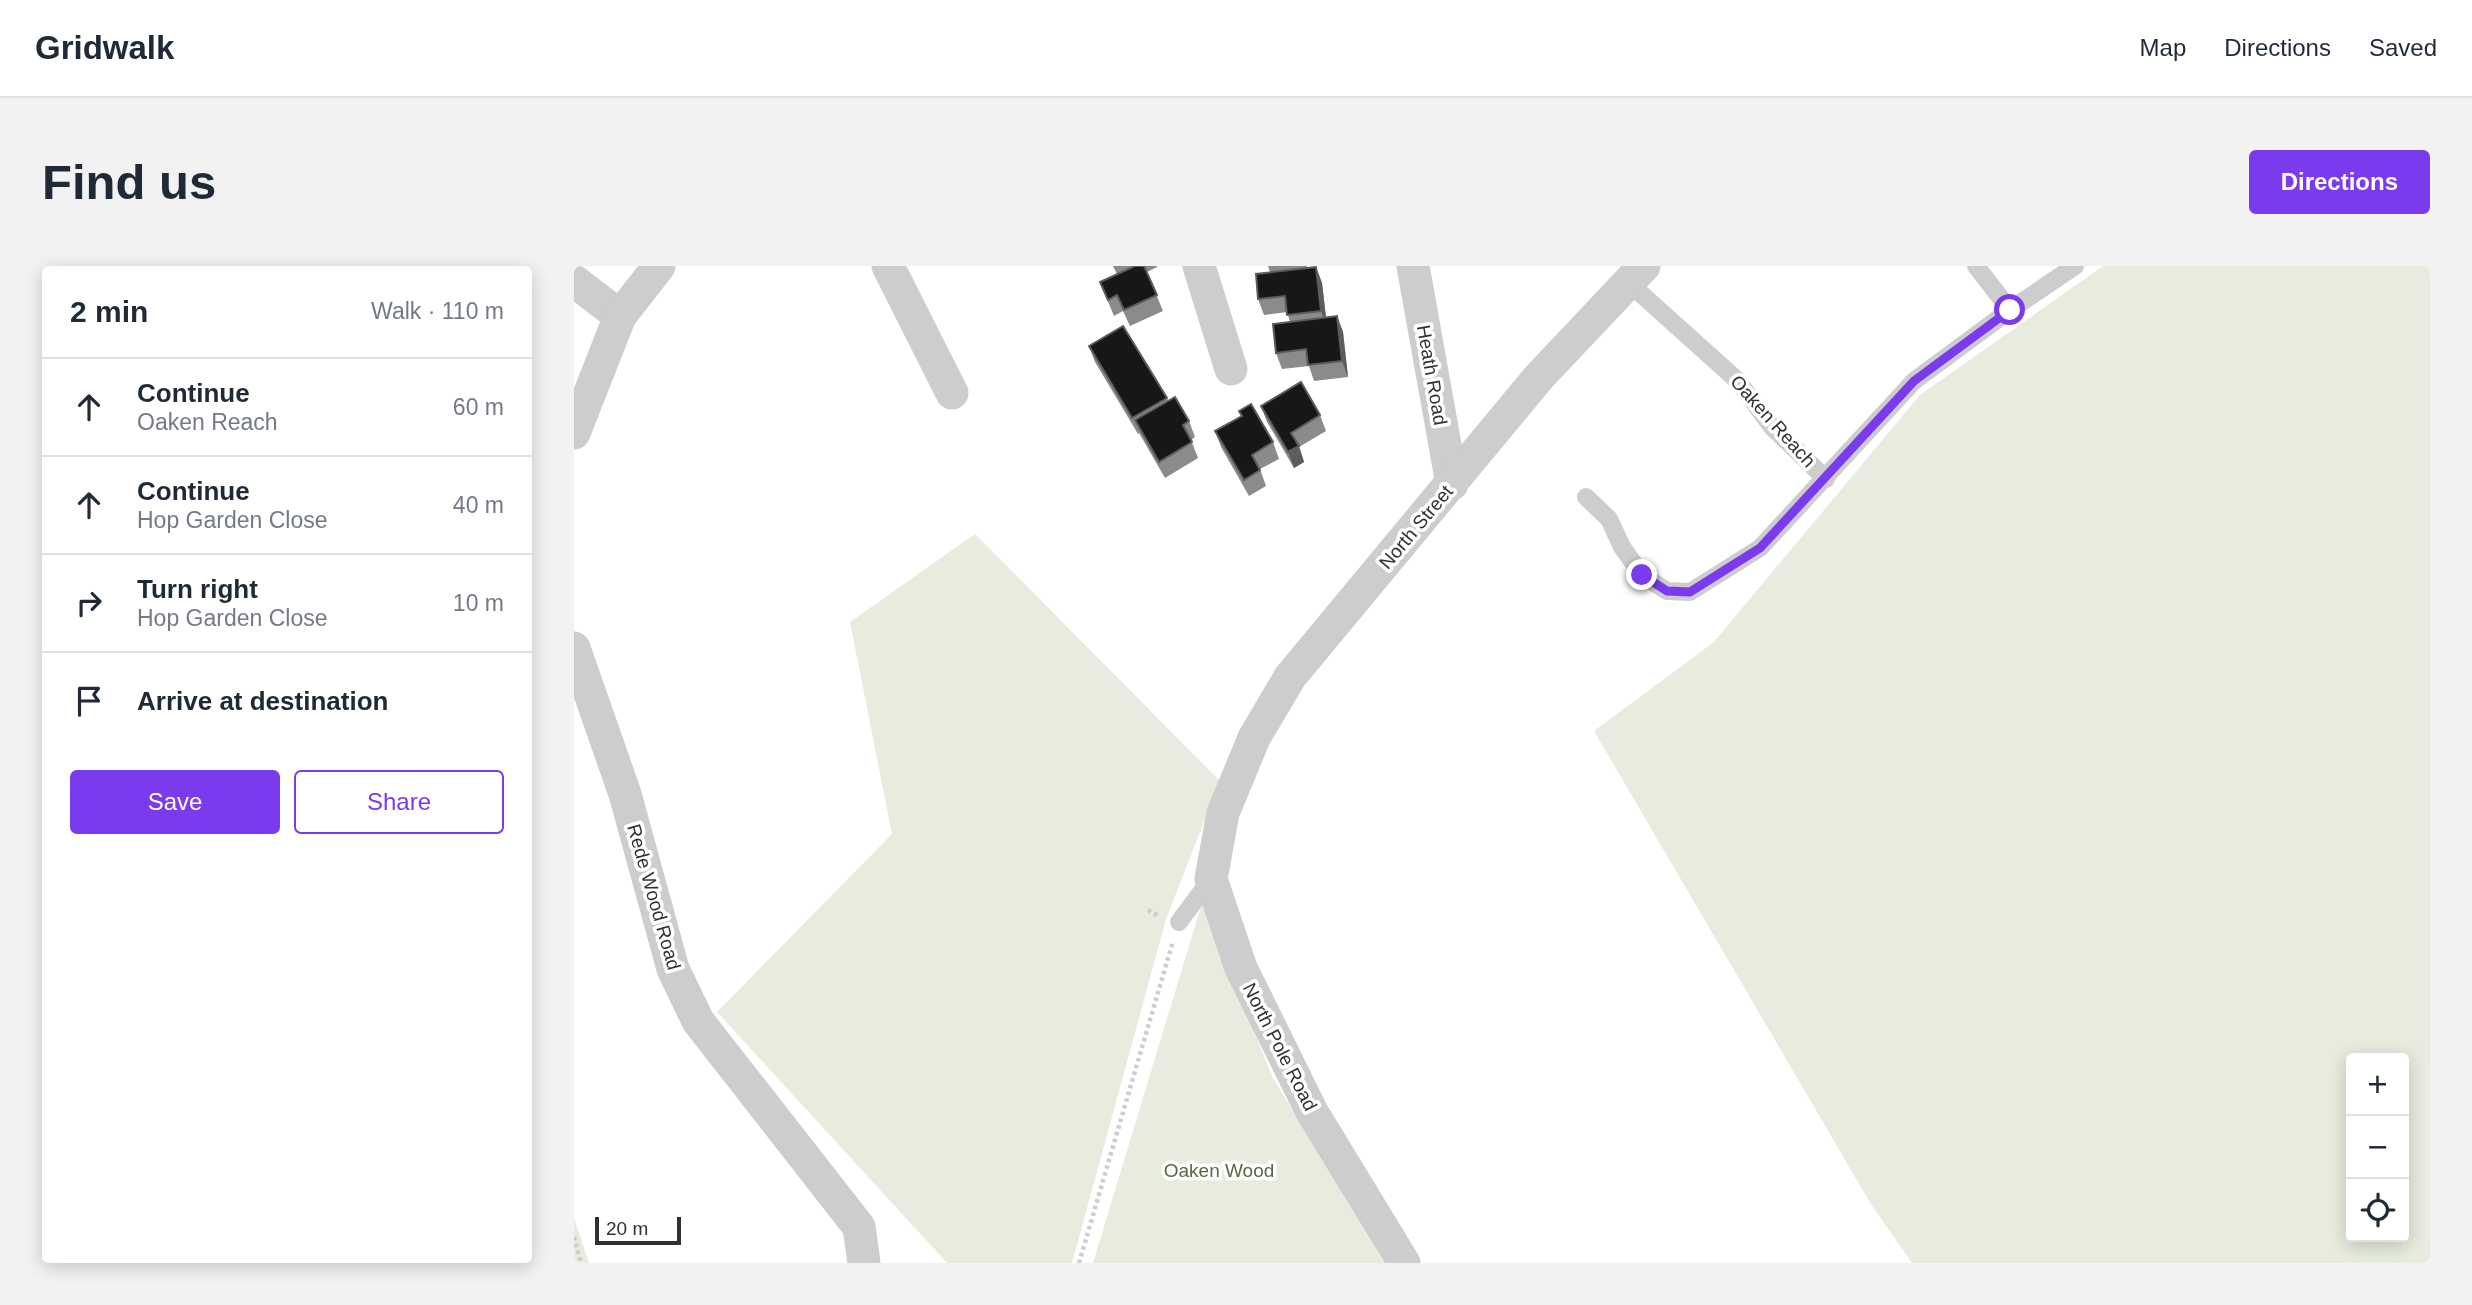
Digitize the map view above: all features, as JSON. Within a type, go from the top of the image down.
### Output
[{"type":"street","points":[[574,433],[620,316],[659,266]]},
{"type":"street","points":[[888,266],[952,393]]},
{"type":"street","points":[[1199,266],[1231,369]]},
{"type":"street","name":"Heath Road","points":[[1413,266],[1452,484]]},
{"type":"street","name":"North Street","points":[[1223,813],[1254,738],[1290,677],[1539,377],[1637,275]]},
{"type":"street","points":[[574,281],[620,316]]},
{"type":"street","name":"Rede Wood Road","points":[[574,648],[625,794],[673,969],[698,1021],[859,1227],[864,1263]]},
{"type":"street","name":"North Pole Road","points":[[1223,813],[1211,878],[1241,968],[1312,1112],[1404,1263]]},
{"type":"lane","points":[[1976,266],[2010,310]]},
{"type":"lane","name":"Oaken Reach","points":[[1637,275],[1738,381],[1772,426],[1826,479],[1914,381],[2075,266]]},
{"type":"lane","points":[[1586,497],[1609,519],[1622,547],[1642,575],[1667,591],[1690,592],[1760,548],[1826,479]]},
{"type":"lane","points":[[1178,922],[1211,878]]},
{"type":"path","points":[[1079,1263],[1178,922]]},
{"type":"path","points":[[574,1237],[582,1263]]},
{"type":"green space","points":[[2103,266],[2430,266],[2430,1263],[1912,1263],[1871,1204],[1594,731],[1714,642],[1920,395]]},
{"type":"green space","points":[[975,534],[1220,781],[1166,919],[1072,1263],[947,1263],[717,1012],[892,834],[850,622]]},
{"type":"green space","name":"Oaken Wood","points":[[1202,903],[1273,1078],[1384,1263],[1093,1263]]},
{"type":"green space","points":[[574,1218],[589,1263],[574,1263]]},
{"type":"building","points":[[1135,266],[1144,266],[1157,295],[1124,310],[1117,295],[1108,300],[1100,282]]},
{"type":"building","points":[[1316,267],[1321,311],[1287,315],[1285,296],[1258,299],[1256,274]]},
{"type":"building","points":[[1337,316],[1342,361],[1308,365],[1306,349],[1276,353],[1273,324]]},
{"type":"building","points":[[1123,326],[1167,398],[1132,418],[1089,346]]},
{"type":"building","points":[[1301,382],[1320,415],[1291,433],[1299,446],[1288,452],[1261,406]]},
{"type":"building","points":[[1175,397],[1189,421],[1183,425],[1192,442],[1159,462],[1135,420]]},
{"type":"building","points":[[1251,404],[1273,442],[1252,455],[1260,470],[1244,480],[1215,431],[1242,416],[1239,411]]},
{"type":"route","points":[[1642,575],[1667,591],[1690,592],[1760,548],[1914,381],[2010,310]]}]
